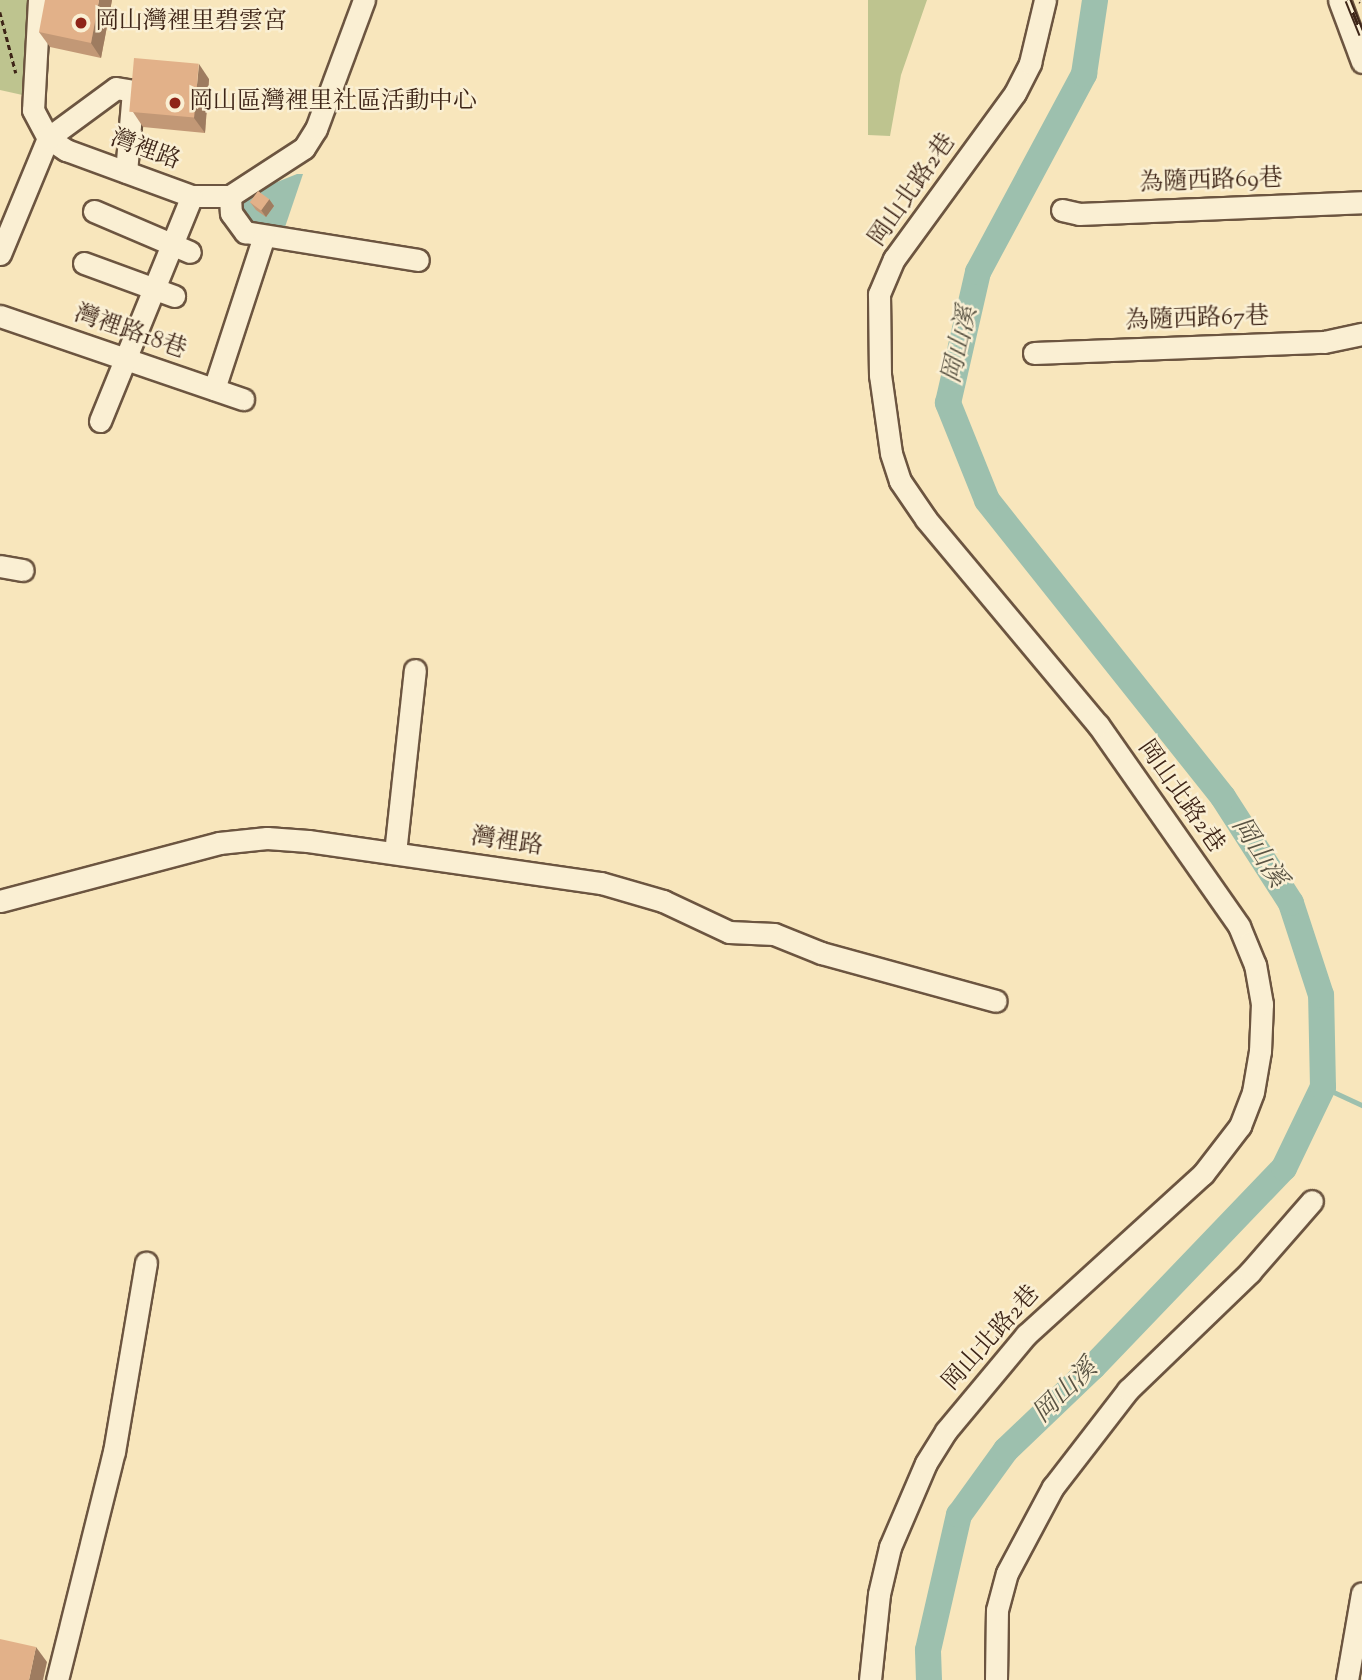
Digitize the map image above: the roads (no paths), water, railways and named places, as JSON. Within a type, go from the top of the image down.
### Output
[{"type":"street","points":[[39,0],[33,110],[48,138]]},
{"type":"street","points":[[364,0],[316,129],[304,148],[230,196],[237,227],[264,236],[418,260]]},
{"type":"street","name":"岡山北路2巷","points":[[870,1680],[879,1594],[890,1547],[946,1431],[1026,1335],[1203,1174],[1241,1126],[1254,1092],[1260,1051],[1262,1004],[1255,965],[1239,926],[1098,725],[926,519],[900,481],[891,453],[880,374],[879,295],[894,259],[1015,93],[1039,37],[1045,0]]},
{"type":"street","points":[[1339,0],[1362,62]]},
{"type":"street","points":[[0,254],[48,138],[116,88],[133,91],[126,172]]},
{"type":"street","name":"灣裡路","points":[[48,138],[66,150],[192,196],[230,196]]},
{"type":"street","points":[[100,421],[153,289],[181,248],[192,196]]},
{"type":"street","name":"為隨西路69巷","points":[[1062,210],[1079,214],[1362,202]]},
{"type":"street","points":[[94,211],[181,248]]},
{"type":"street","points":[[214,388],[264,236]]},
{"type":"street","points":[[84,262],[174,296]]},
{"type":"street","name":"灣裡路18巷","points":[[0,316],[243,400]]},
{"type":"street","name":"為隨西路67巷","points":[[1034,353],[1324,342],[1362,334]]},
{"type":"street","points":[[0,566],[23,570]]},
{"type":"street","points":[[395,853],[415,670]]},
{"type":"street","name":"灣裡路","points":[[0,901],[219,844],[267,838],[395,853],[636,891],[729,932],[774,934],[821,953],[996,1001]]},
{"type":"street","points":[[996,1680],[997,1610],[1007,1573],[1053,1487],[1128,1391],[1250,1272],[1312,1201]]},
{"type":"street","points":[[57,1680],[114,1452],[146,1263]]},
{"type":"street","points":[[1347,1680],[1362,1593]]},
{"type":"waterway","name":"岡山溪","points":[[929,1680],[928,1650],[959,1515],[1006,1450],[1093,1367],[1284,1168],[1323,1087],[1321,995],[1291,903],[1223,797],[987,500],[948,403],[978,272],[1084,74],[1095,0]]},
{"type":"waterway","points":[[1323,1087],[1362,1105]]},
{"type":"railway","points":[[1348,0],[1362,34]]},
{"type":"place","name":"岡山灣裡里碧雲宮","points":[[81,23]]},
{"type":"place","name":"岡山區灣裡里社區活動中心","points":[[175,103]]}]
